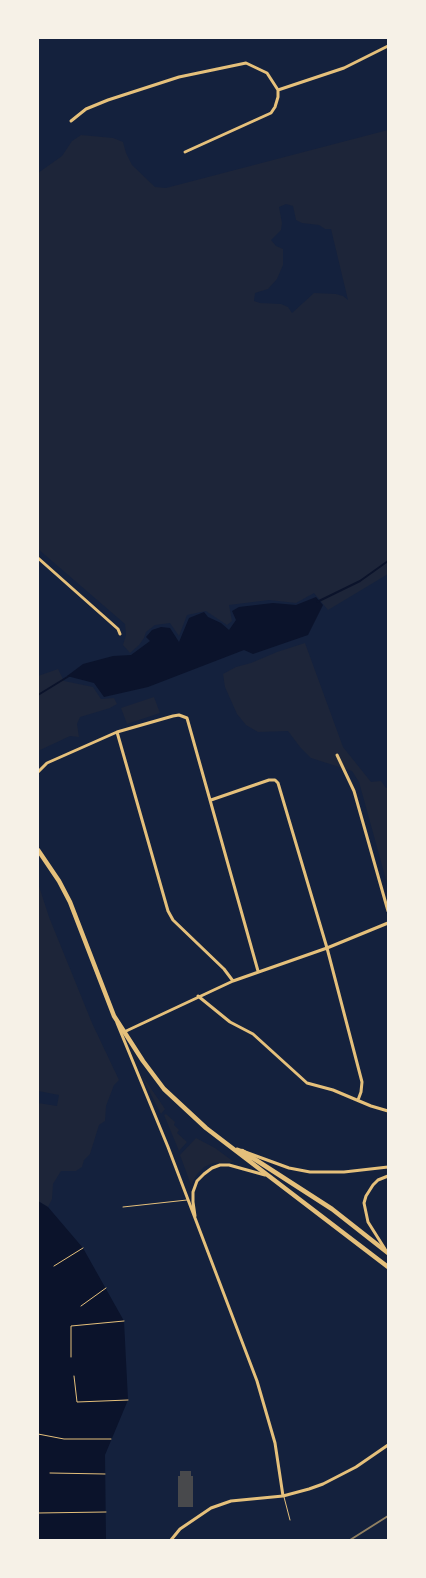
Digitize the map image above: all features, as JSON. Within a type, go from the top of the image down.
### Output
[{"type":"main road","points":[[38,850],[59,881],[70,902],[114,1016],[164,1089],[190,1114],[225,1142],[388,1267]]},
{"type":"main road","points":[[225,1142],[332,1209],[388,1252]]},
{"type":"street","points":[[278,90],[344,68],[388,46]]},
{"type":"street","points":[[72,121],[86,109],[179,77],[246,63],[267,73],[278,90],[275,107],[271,113],[185,152]]},
{"type":"street","points":[[38,558],[118,629],[120,634]]},
{"type":"street","points":[[38,772],[47,763],[117,732],[179,715],[188,719],[258,971]]},
{"type":"street","points":[[117,732],[168,911],[174,920],[224,969],[233,981]]},
{"type":"street","points":[[337,755],[354,791],[388,911]]},
{"type":"street","points":[[211,800],[269,780],[275,780],[278,783],[327,948],[362,1082],[358,1100]]},
{"type":"street","points":[[124,1032],[233,981],[327,948],[388,923]]},
{"type":"street","points":[[198,996],[230,1022],[253,1034],[307,1084],[333,1090],[388,1111]]},
{"type":"street","points":[[114,1016],[166,1141],[261,1392],[275,1443],[284,1496]]},
{"type":"street","points":[[237,1149],[289,1168],[310,1172],[344,1172],[388,1167]]},
{"type":"street","points":[[197,1224],[193,1192],[197,1181],[212,1168],[229,1164],[270,1176]]},
{"type":"street","points":[[388,1176],[378,1180],[373,1185],[364,1203],[368,1222],[388,1252]]},
{"type":"street","points":[[171,1540],[180,1529],[211,1508],[231,1501],[284,1496],[323,1484],[356,1467],[388,1445]]},
{"type":"lane","points":[[123,1207],[187,1200]]},
{"type":"lane","points":[[284,1496],[290,1520]]},
{"type":"path","points":[[54,1266],[83,1248]]},
{"type":"path","points":[[81,1306],[106,1288]]},
{"type":"path","points":[[71,1357],[70,1326],[124,1321]]},
{"type":"path","points":[[74,1376],[77,1402],[128,1400]]},
{"type":"path","points":[[38,1434],[64,1439],[111,1439]]},
{"type":"path","points":[[50,1473],[105,1474]]},
{"type":"path","points":[[38,1514],[106,1512]]},
{"type":"shaded area","points":[[388,130],[388,574],[328,610],[314,593],[296,603],[269,600],[229,605],[232,621],[227,625],[206,611],[187,615],[179,636],[170,623],[155,625],[146,632],[139,645],[130,653],[123,645],[126,635],[125,624],[38,549],[38,173],[62,156],[72,141],[81,135],[113,138],[123,142],[132,165],[155,187],[166,188]],"holes":[[[286,204],[293,206],[296,220],[331,229],[348,300],[336,294],[314,293],[292,313],[288,307],[281,304],[254,301],[255,293],[268,289],[277,279],[283,265],[283,249],[276,246],[271,240],[281,230],[282,223],[279,207]]]},
{"type":"shaded area","points":[[316,597],[323,605],[308,635],[253,654],[244,650],[148,687],[104,697],[94,683],[67,676],[83,664],[113,656],[131,655],[150,641],[146,637],[152,630],[161,627],[170,628],[179,642],[189,618],[204,612],[208,617],[221,623],[229,630],[236,620],[232,611],[239,607],[273,603],[296,605]]},
{"type":"shaded area","points":[[305,643],[343,747],[371,782],[381,781],[386,788],[388,787],[388,887],[359,782],[352,771],[311,758],[288,731],[258,732],[246,725],[237,714],[225,687],[223,674],[236,667]]},
{"type":"shaded area","points":[[58,669],[64,681],[93,687],[101,699],[114,698],[117,704],[80,717],[77,724],[79,737],[70,736],[38,751],[38,676]]},
{"type":"shaded area","points":[[154,697],[160,713],[127,724],[121,708]]},
{"type":"shaded area","points":[[38,883],[49,917],[92,1023],[119,1080],[114,1085],[106,1106],[105,1121],[99,1125],[90,1154],[84,1160],[82,1167],[76,1171],[61,1171],[53,1184],[52,1199],[48,1207],[38,1201],[38,1103],[57,1106],[59,1095],[38,1091]]},
{"type":"shaded area","points":[[141,1075],[165,1109],[161,1114]]},
{"type":"shaded area","points":[[166,1114],[175,1122],[174,1125],[179,1130],[177,1133],[187,1142],[179,1151],[164,1115]]},
{"type":"shaded area","points":[[196,1138],[215,1148],[234,1162],[213,1163],[204,1167],[197,1174],[191,1185],[180,1155]]},
{"type":"shaded area","points":[[38,1201],[48,1207],[83,1248],[124,1321],[128,1400],[105,1455],[106,1540],[38,1540]]},
{"type":"building","points":[[180,1471],[191,1471],[191,1476],[193,1476],[193,1507],[178,1507],[178,1476],[180,1476]]},
{"type":"waterway","points":[[317,602],[360,581],[388,561]]},
{"type":"waterway","points":[[38,695],[69,676]]},
{"type":"railway","points":[[350,1540],[388,1516]]}]
